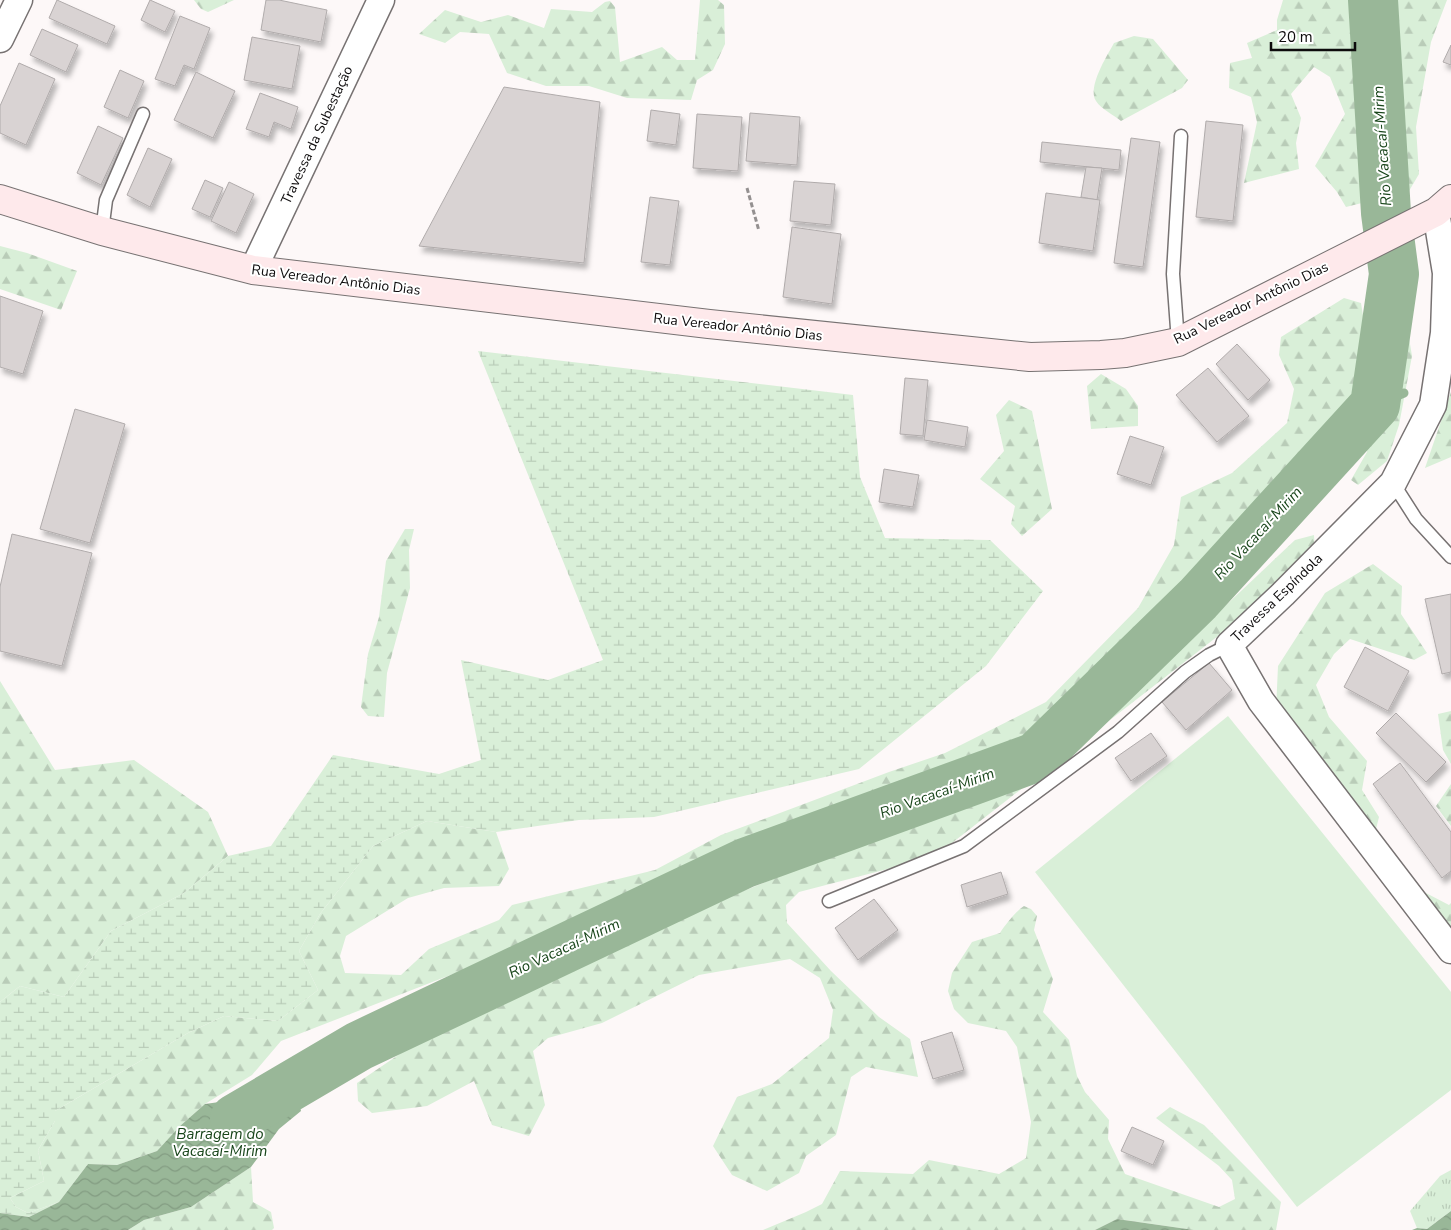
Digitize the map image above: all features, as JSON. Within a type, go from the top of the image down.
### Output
[{"type":"street","points":[[0,39],[19,0]]},
{"type":"street","name":"Travessa da Subestação","points":[[253,270],[382,0]]},
{"type":"street","name":"Rua Vereador Antônio Dias","points":[[0,199],[102,232],[253,270],[709,324],[1030,357],[1125,353],[1178,342],[1434,211]]},
{"type":"street","name":"Travessa Espíndola","points":[[1434,211],[1446,273],[1444,332],[1433,405],[1394,483],[1229,645],[1261,702],[1451,950]]},
{"type":"lane","points":[[102,232],[106,200],[143,114]]},
{"type":"lane","points":[[1178,342],[1173,274],[1181,136]]},
{"type":"lane","points":[[1394,483],[1416,518],[1451,557]]},
{"type":"lane","points":[[829,901],[964,846],[1118,732],[1184,672],[1209,655],[1229,645]]},
{"type":"path","points":[[747,188],[759,231]]},
{"type":"green space","points":[[194,0],[234,0],[208,12],[201,9]]},
{"type":"green space","points":[[700,0],[718,0],[724,5],[725,44],[713,70],[697,80],[691,100],[627,98],[589,86],[546,86],[507,73],[489,34],[460,32],[445,43],[419,34],[445,10],[481,22],[508,15],[544,28],[551,9],[592,12],[605,2],[610,1],[615,7],[620,62],[662,47],[677,60],[695,60]]},
{"type":"green space","points":[[1283,0],[1447,0],[1431,42],[1416,127],[1419,174],[1409,191],[1346,207],[1337,192],[1315,166],[1345,114],[1330,77],[1314,67],[1291,94],[1301,118],[1296,143],[1299,169],[1244,183],[1257,122],[1251,97],[1229,88],[1230,63],[1252,58],[1247,43],[1277,30],[1277,20]]},
{"type":"green space","points":[[1134,36],[1153,39],[1188,80],[1182,88],[1121,121],[1098,104],[1094,95],[1094,88],[1103,63],[1114,43]]},
{"type":"green space","points":[[0,246],[27,253],[77,271],[61,310],[0,289]]},
{"type":"green space","points":[[1397,287],[1402,296],[1412,356],[1399,425],[1387,461],[1358,485],[1351,480],[1367,452],[1369,406],[1378,344],[1388,294]]},
{"type":"green space","points":[[1344,298],[1361,303],[1367,340],[1356,416],[1074,702],[1026,746],[896,793],[702,877],[281,1041],[252,1075],[205,1104],[180,1126],[157,1151],[117,1165],[88,1164],[59,1202],[28,1213],[16,1207],[10,1198],[44,1181],[38,1150],[55,1121],[55,1111],[188,1033],[224,1016],[278,1021],[318,990],[299,951],[320,914],[373,846],[427,821],[496,832],[509,869],[499,886],[444,888],[408,898],[346,936],[340,956],[345,973],[401,975],[429,949],[499,920],[512,905],[655,870],[721,835],[945,753],[1046,702],[1138,608],[1174,545],[1181,497],[1232,473],[1287,423],[1294,389],[1279,355],[1281,337]]},
{"type":"green space","points":[[478,351],[853,395],[860,477],[885,538],[990,540],[1043,591],[986,666],[859,769],[654,817],[579,820],[496,832],[427,821],[373,846],[320,914],[299,951],[318,990],[278,1021],[224,1016],[188,1033],[55,1111],[55,1121],[38,1150],[44,1181],[10,1198],[16,1207],[28,1213],[59,1202],[29,1217],[0,1213],[0,1002],[20,986],[64,997],[111,931],[184,893],[228,856],[271,846],[333,755],[439,774],[481,760],[461,660],[548,680],[603,660]]},
{"type":"green space","points":[[1101,374],[1126,389],[1138,406],[1138,426],[1091,429],[1087,386]]},
{"type":"green space","points":[[1451,392],[1451,457],[1425,468]]},
{"type":"green space","points":[[1009,400],[1032,411],[1052,509],[1022,536],[1011,524],[1015,506],[980,479],[1004,451],[996,415]]},
{"type":"green space","points":[[405,529],[414,529],[409,550],[410,588],[387,673],[384,717],[368,716],[361,707],[368,654],[379,617],[386,561]]},
{"type":"green space","points":[[1314,535],[1315,553],[1277,590],[934,857],[799,892],[786,905],[787,923],[831,971],[879,1017],[910,1039],[918,1077],[866,1067],[851,1077],[836,1135],[806,1156],[799,1173],[767,1191],[732,1175],[713,1146],[737,1097],[772,1084],[829,1038],[833,1010],[820,978],[790,959],[699,975],[602,1023],[548,1038],[533,1051],[545,1105],[529,1136],[492,1125],[474,1081],[427,1106],[372,1113],[358,1101],[357,1083],[416,1043],[429,1030],[502,1004],[654,927],[1024,774],[1104,715],[1187,642],[1295,540]]},
{"type":"green space","points":[[1373,564],[1402,586],[1401,614],[1427,653],[1414,660],[1350,639],[1334,654],[1316,685],[1329,717],[1367,761],[1362,790],[1379,817],[1376,829],[1367,828],[1276,710],[1278,666],[1325,593]]},
{"type":"green space","points":[[0,681],[55,770],[134,760],[208,812],[228,856],[184,893],[111,931],[64,997],[20,986],[0,1002]]},
{"type":"green space","points":[[1451,711],[1451,764],[1443,750],[1438,714]]},
{"type":"green space","points":[[1228,716],[1451,992],[1451,1090],[1297,1207],[1035,872]]},
{"type":"green space","points":[[1451,784],[1451,826],[1436,806]]},
{"type":"green space","points":[[1424,892],[1449,905],[1451,903],[1451,936],[1424,901]]},
{"type":"green space","points":[[1024,906],[1031,909],[1037,916],[1034,930],[1053,979],[1043,1012],[1069,1040],[1077,1076],[1085,1092],[1109,1120],[1108,1139],[1125,1174],[1219,1207],[1235,1199],[1232,1180],[1219,1166],[1156,1118],[1170,1107],[1204,1125],[1281,1202],[1276,1230],[1194,1230],[1117,1219],[1095,1230],[763,1230],[822,1204],[840,1171],[913,1174],[929,1160],[999,1174],[1026,1158],[1031,1122],[1017,1047],[1006,1031],[968,1023],[954,1009],[948,991],[952,973],[972,942],[1000,933],[1011,918]]},
{"type":"green space","points":[[251,1167],[253,1202],[271,1212],[274,1228],[272,1230],[128,1230],[144,1220],[191,1207]]},
{"type":"green space","points":[[1451,1170],[1451,1211],[1427,1229],[1417,1228],[1410,1211],[1440,1176]]},
{"type":"water","name":"Barragem do Vacacaí-Mirim","points":[[294,1084],[301,1111],[279,1129],[251,1167],[191,1207],[144,1220],[128,1230],[0,1230],[0,1213],[29,1217],[59,1202],[88,1164],[117,1165],[157,1151],[180,1126],[205,1104],[248,1098]]},
{"type":"water","points":[[1451,1211],[1451,1230],[1412,1230],[1417,1228],[1427,1229]]},
{"type":"water","points":[[1117,1219],[1194,1230],[1095,1230]]},
{"type":"building","points":[[57,0],[115,26],[107,44],[49,18]]},
{"type":"building","points":[[150,0],[175,11],[165,32],[141,20]]},
{"type":"building","points":[[266,0],[279,0],[327,10],[321,42],[261,30]]},
{"type":"building","points":[[180,16],[210,28],[194,69],[184,65],[175,86],[155,79]]},
{"type":"building","points":[[42,29],[78,45],[66,72],[30,55]]},
{"type":"building","points":[[252,37],[300,46],[292,89],[244,80]]},
{"type":"building","points":[[1451,45],[1451,65],[1443,62]]},
{"type":"building","points":[[19,63],[55,79],[26,145],[0,133],[0,106]]},
{"type":"building","points":[[120,70],[144,81],[128,118],[104,107]]},
{"type":"building","points":[[196,72],[235,91],[213,138],[174,120]]},
{"type":"building","points":[[504,87],[600,102],[584,263],[419,246]]},
{"type":"building","points":[[260,93],[298,107],[291,129],[274,122],[269,137],[246,129]]},
{"type":"building","points":[[651,110],[680,114],[676,145],[647,141]]},
{"type":"building","points":[[750,113],[800,117],[797,165],[746,161]]},
{"type":"building","points":[[697,114],[742,117],[738,171],[693,168]]},
{"type":"building","points":[[1206,121],[1243,125],[1233,221],[1196,217]]},
{"type":"building","points":[[98,126],[123,138],[101,185],[77,173]]},
{"type":"building","points":[[1131,138],[1160,142],[1143,267],[1114,263]]},
{"type":"building","points":[[1042,142],[1121,150],[1119,170],[1040,162]]},
{"type":"building","points":[[148,148],[172,159],[150,207],[127,195]]},
{"type":"building","points":[[1086,167],[1102,168],[1097,200],[1081,197]]},
{"type":"building","points":[[205,180],[223,188],[210,217],[192,209]]},
{"type":"building","points":[[794,181],[835,184],[831,225],[790,221]]},
{"type":"building","points":[[229,182],[254,194],[236,233],[211,221]]},
{"type":"building","points":[[1046,193],[1100,200],[1093,251],[1039,243]]},
{"type":"building","points":[[650,197],[679,201],[670,265],[641,262]]},
{"type":"building","points":[[792,227],[841,234],[832,304],[783,297]]},
{"type":"building","points":[[0,296],[43,311],[23,374],[0,367]]},
{"type":"building","points":[[1237,344],[1270,380],[1248,400],[1216,364]]},
{"type":"building","points":[[1208,368],[1249,416],[1217,442],[1176,395]]},
{"type":"building","points":[[905,378],[928,380],[923,436],[900,434]]},
{"type":"building","points":[[75,409],[125,424],[90,543],[40,529]]},
{"type":"building","points":[[927,420],[968,427],[965,447],[924,440]]},
{"type":"building","points":[[1130,436],[1164,447],[1151,485],[1117,474]]},
{"type":"building","points":[[884,469],[919,475],[913,507],[879,502]]},
{"type":"building","points":[[12,534],[92,553],[62,666],[0,651],[0,587]]},
{"type":"building","points":[[1451,594],[1451,672],[1442,674],[1425,599]]},
{"type":"building","points":[[1365,647],[1409,671],[1388,711],[1344,687]]},
{"type":"building","points":[[1209,663],[1232,690],[1186,730],[1162,702]]},
{"type":"building","points":[[1396,713],[1446,762],[1426,782],[1376,733]]},
{"type":"building","points":[[1151,733],[1167,756],[1131,781],[1115,758]]},
{"type":"building","points":[[1400,763],[1451,832],[1451,871],[1442,878],[1373,784]]},
{"type":"building","points":[[1001,872],[1008,894],[967,907],[961,885]]},
{"type":"building","points":[[874,899],[898,930],[858,960],[835,928]]},
{"type":"building","points":[[952,1032],[964,1070],[933,1079],[921,1042]]},
{"type":"building","points":[[1132,1127],[1164,1141],[1153,1165],[1121,1151]]},
{"type":"waterway","name":"Rio Vacacaí-Mirim","points":[[235,1119],[359,1046],[745,863],[1036,757],[1198,599],[1375,405],[1394,274],[1386,213],[1373,0]]},
{"type":"waterway","points":[[1375,405],[1404,393]]}]
